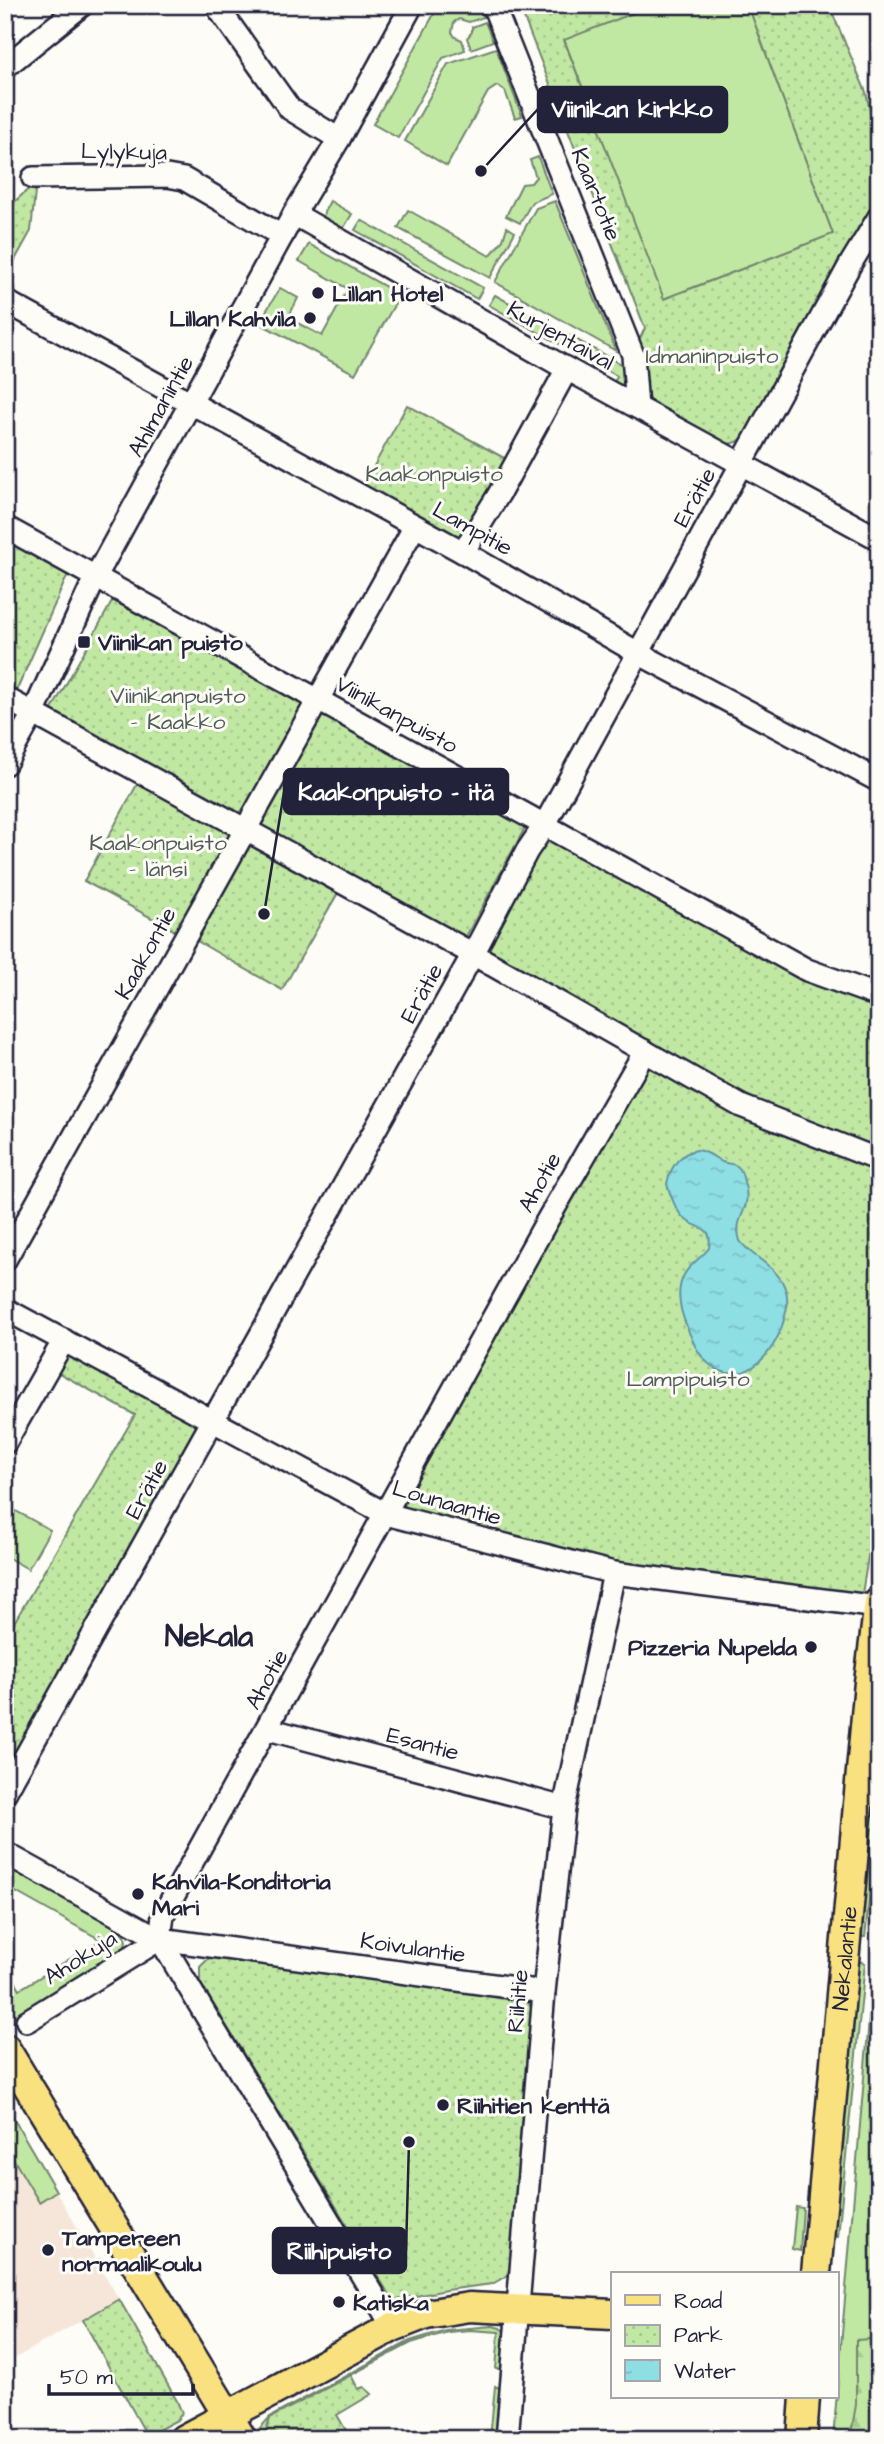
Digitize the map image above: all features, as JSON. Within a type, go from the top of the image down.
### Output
[{"type":"main road","name":"Nekalantie","points":[[816,2272],[878,1605]]},
{"type":"main road","points":[[5,2048],[242,2439]]},
{"type":"main road","points":[[184,2439],[393,2327],[426,2314],[456,2309],[611,2314]]},
{"type":"main road","points":[[802,2439],[805,2398]]},
{"type":"street","points":[[5,67],[82,5]]},
{"type":"street","points":[[216,5],[290,109],[339,139]]},
{"type":"street","name":"Ahlmanintie","points":[[5,764],[33,714],[95,578],[412,5]]},
{"type":"street","name":"Kaartotie","points":[[493,5],[633,355],[637,407]]},
{"type":"street","name":"Lylykuja","points":[[33,178],[167,176],[184,179],[282,236]]},
{"type":"street","name":"Kurjentaival","points":[[294,214],[567,369],[879,539]]},
{"type":"street","name":"Erätie","points":[[5,1793],[473,954],[527,852],[544,826],[879,217]]},
{"type":"street","name":"Lampitie","points":[[5,301],[463,552],[638,653],[879,781]]},
{"type":"street","points":[[463,552],[499,494],[567,369]]},
{"type":"street","name":"Kaakontie","points":[[5,1260],[415,526]]},
{"type":"street","name":"Viinikanpuisto","points":[[5,527],[807,970],[879,996]]},
{"type":"street","points":[[5,698],[473,954],[741,1106],[879,1160]]},
{"type":"street","name":"Ahotie","points":[[160,1939],[163,1915],[544,1226],[645,1051]]},
{"type":"street","name":"Lounaantie","points":[[5,1308],[386,1514],[614,1573],[878,1605]]},
{"type":"street","points":[[5,1443],[64,1340]]},
{"type":"street","name":"Riihitie","points":[[507,2439],[544,1992],[564,1808],[614,1573]]},
{"type":"street","name":"Esantie","points":[[268,1729],[564,1808]]},
{"type":"street","name":"Koivulantie","points":[[5,1853],[160,1939],[544,1992]]},
{"type":"street","points":[[160,1939],[393,2327]]},
{"type":"street","name":"Ahokuja","points":[[27,2021],[160,1939]]},
{"type":"shaded area","name":"Tampereen normaalikoulu","points":[[5,2104],[119,2299],[5,2364]]},
{"type":"green space","points":[[439,5],[479,5],[484,17],[469,22],[459,19],[454,22],[452,32],[462,40],[465,50],[443,58],[398,138],[373,124]]},
{"type":"green space","name":"Idmaninpuisto","points":[[519,5],[654,5],[564,40],[664,299],[833,234],[748,5],[829,5],[866,92],[879,154],[879,201],[747,435],[737,442],[724,445],[645,401],[636,347],[645,328]]},
{"type":"green space","points":[[654,5],[748,5],[833,234],[663,299],[564,39]]},
{"type":"green space","points":[[485,22],[493,41],[471,49],[467,38],[472,27]]},
{"type":"green space","points":[[496,48],[522,116],[515,118],[505,91],[497,86],[488,92],[447,166],[405,141],[448,64]]},
{"type":"green space","points":[[538,157],[552,194],[532,202],[520,223],[506,216],[522,184],[531,183],[536,177],[530,160]]},
{"type":"green space","points":[[36,182],[31,231],[5,278],[5,197],[11,205]]},
{"type":"green space","points":[[330,201],[352,214],[340,234],[323,221]]},
{"type":"green space","points":[[555,201],[616,351],[495,282],[536,208]]},
{"type":"green space","points":[[408,210],[490,256],[503,240],[507,227],[515,232],[490,278],[398,228]]},
{"type":"green space","points":[[361,220],[483,288],[477,299],[355,230]]},
{"type":"green space","points":[[309,244],[400,295],[355,374],[259,323],[280,288],[298,298],[288,318],[322,336],[348,289],[299,261]]},
{"type":"green space","points":[[495,295],[628,368],[625,384],[613,385],[617,376],[489,305]]},
{"type":"green space","name":"Kaakonpuisto","points":[[407,405],[506,459],[460,542],[362,488]]},
{"type":"green space","points":[[5,536],[69,572],[16,692],[5,686]]},
{"type":"green space","name":"Viinikanpuisto - Kaakko","points":[[114,598],[306,705],[243,819],[51,711]]},
{"type":"green space","points":[[319,711],[526,826],[464,940],[256,825]]},
{"type":"green space","name":"Kaakonpuisto - länsi","points":[[140,779],[233,830],[177,932],[84,881]]},
{"type":"green space","points":[[549,835],[809,980],[879,1007],[879,1147],[771,1108],[646,1042],[486,952]]},
{"type":"green space","points":[[247,838],[339,891],[282,990],[190,937]]},
{"type":"green space","name":"Lampipuisto","points":[[649,1068],[659,1070],[879,1168],[879,1489],[862,1594],[603,1560],[407,1510],[402,1500],[640,1073]]},
{"type":"green space","points":[[57,1344],[199,1423],[91,1623],[5,1772],[5,1638],[135,1415],[57,1372]]},
{"type":"green space","points":[[5,1505],[50,1530],[28,1569],[5,1556]]},
{"type":"green space","points":[[873,1804],[878,1806],[879,1811],[865,1937],[860,1937]]},
{"type":"green space","points":[[5,1860],[119,1929],[126,1940],[122,1953],[16,2017],[5,2000],[5,1964],[20,1989],[101,1940],[5,1886]]},
{"type":"green space","points":[[220,1955],[516,1995],[527,2001],[532,2009],[510,2274],[492,2284],[396,2300],[390,2296],[200,1982],[200,1967],[210,1957]]},
{"type":"green space","points":[[878,1960],[879,2439],[833,2439],[838,2398],[874,1962]]},
{"type":"green space","points":[[858,1961],[865,1963],[838,2237],[833,2237]]},
{"type":"green space","points":[[5,2104],[56,2191],[39,2202],[5,2145]]},
{"type":"green space","points":[[796,2207],[803,2208],[800,2251],[792,2249]]},
{"type":"green space","points":[[119,2299],[182,2413],[177,2420],[147,2436],[83,2320]]},
{"type":"green space","points":[[493,2326],[506,2333],[501,2369],[496,2369],[499,2332],[448,2332],[411,2343],[270,2418],[264,2437],[259,2429],[270,2417],[410,2341],[446,2330]]},
{"type":"green space","points":[[871,2339],[879,2347],[879,2439],[850,2439],[856,2405],[856,2340]]},
{"type":"green space","points":[[351,2375],[358,2389],[364,2387],[372,2394],[337,2415],[351,2439],[265,2439],[270,2418]]},
{"type":"green space","points":[[495,2386],[501,2389],[497,2439],[490,2439]]},
{"type":"water","points":[[697,1150],[735,1165],[740,1170],[746,1200],[739,1225],[740,1241],[778,1275],[787,1295],[787,1307],[779,1335],[765,1357],[745,1371],[722,1371],[709,1364],[696,1347],[682,1315],[681,1281],[689,1267],[709,1248],[710,1241],[704,1229],[686,1220],[679,1213],[667,1184],[677,1161]]},
{"type":"place","name":"Viinikan kirkko","points":[[481,171]]},
{"type":"place","name":"Lillan Hotel","points":[[318,293]]},
{"type":"place","name":"Lillan Kahvila","points":[[310,318]]},
{"type":"place","name":"Viinikan puisto","points":[[84,642]]},
{"type":"place","name":"Kaakonpuisto - itä","points":[[264,914]]},
{"type":"place","name":"Pizzeria Nupelda","points":[[811,1647]]},
{"type":"place","name":"Kahvila-Konditoria Mari","points":[[138,1894]]},
{"type":"place","name":"Riihitien kenttä","points":[[443,2105]]},
{"type":"place","name":"Riihipuisto","points":[[409,2142]]},
{"type":"place","name":"Tampereen normaalikoulu","points":[[48,2250]]},
{"type":"place","name":"Katiska","points":[[339,2302]]},
{"type":"district","name":"Nekala","points":[[209,1636]]}]
